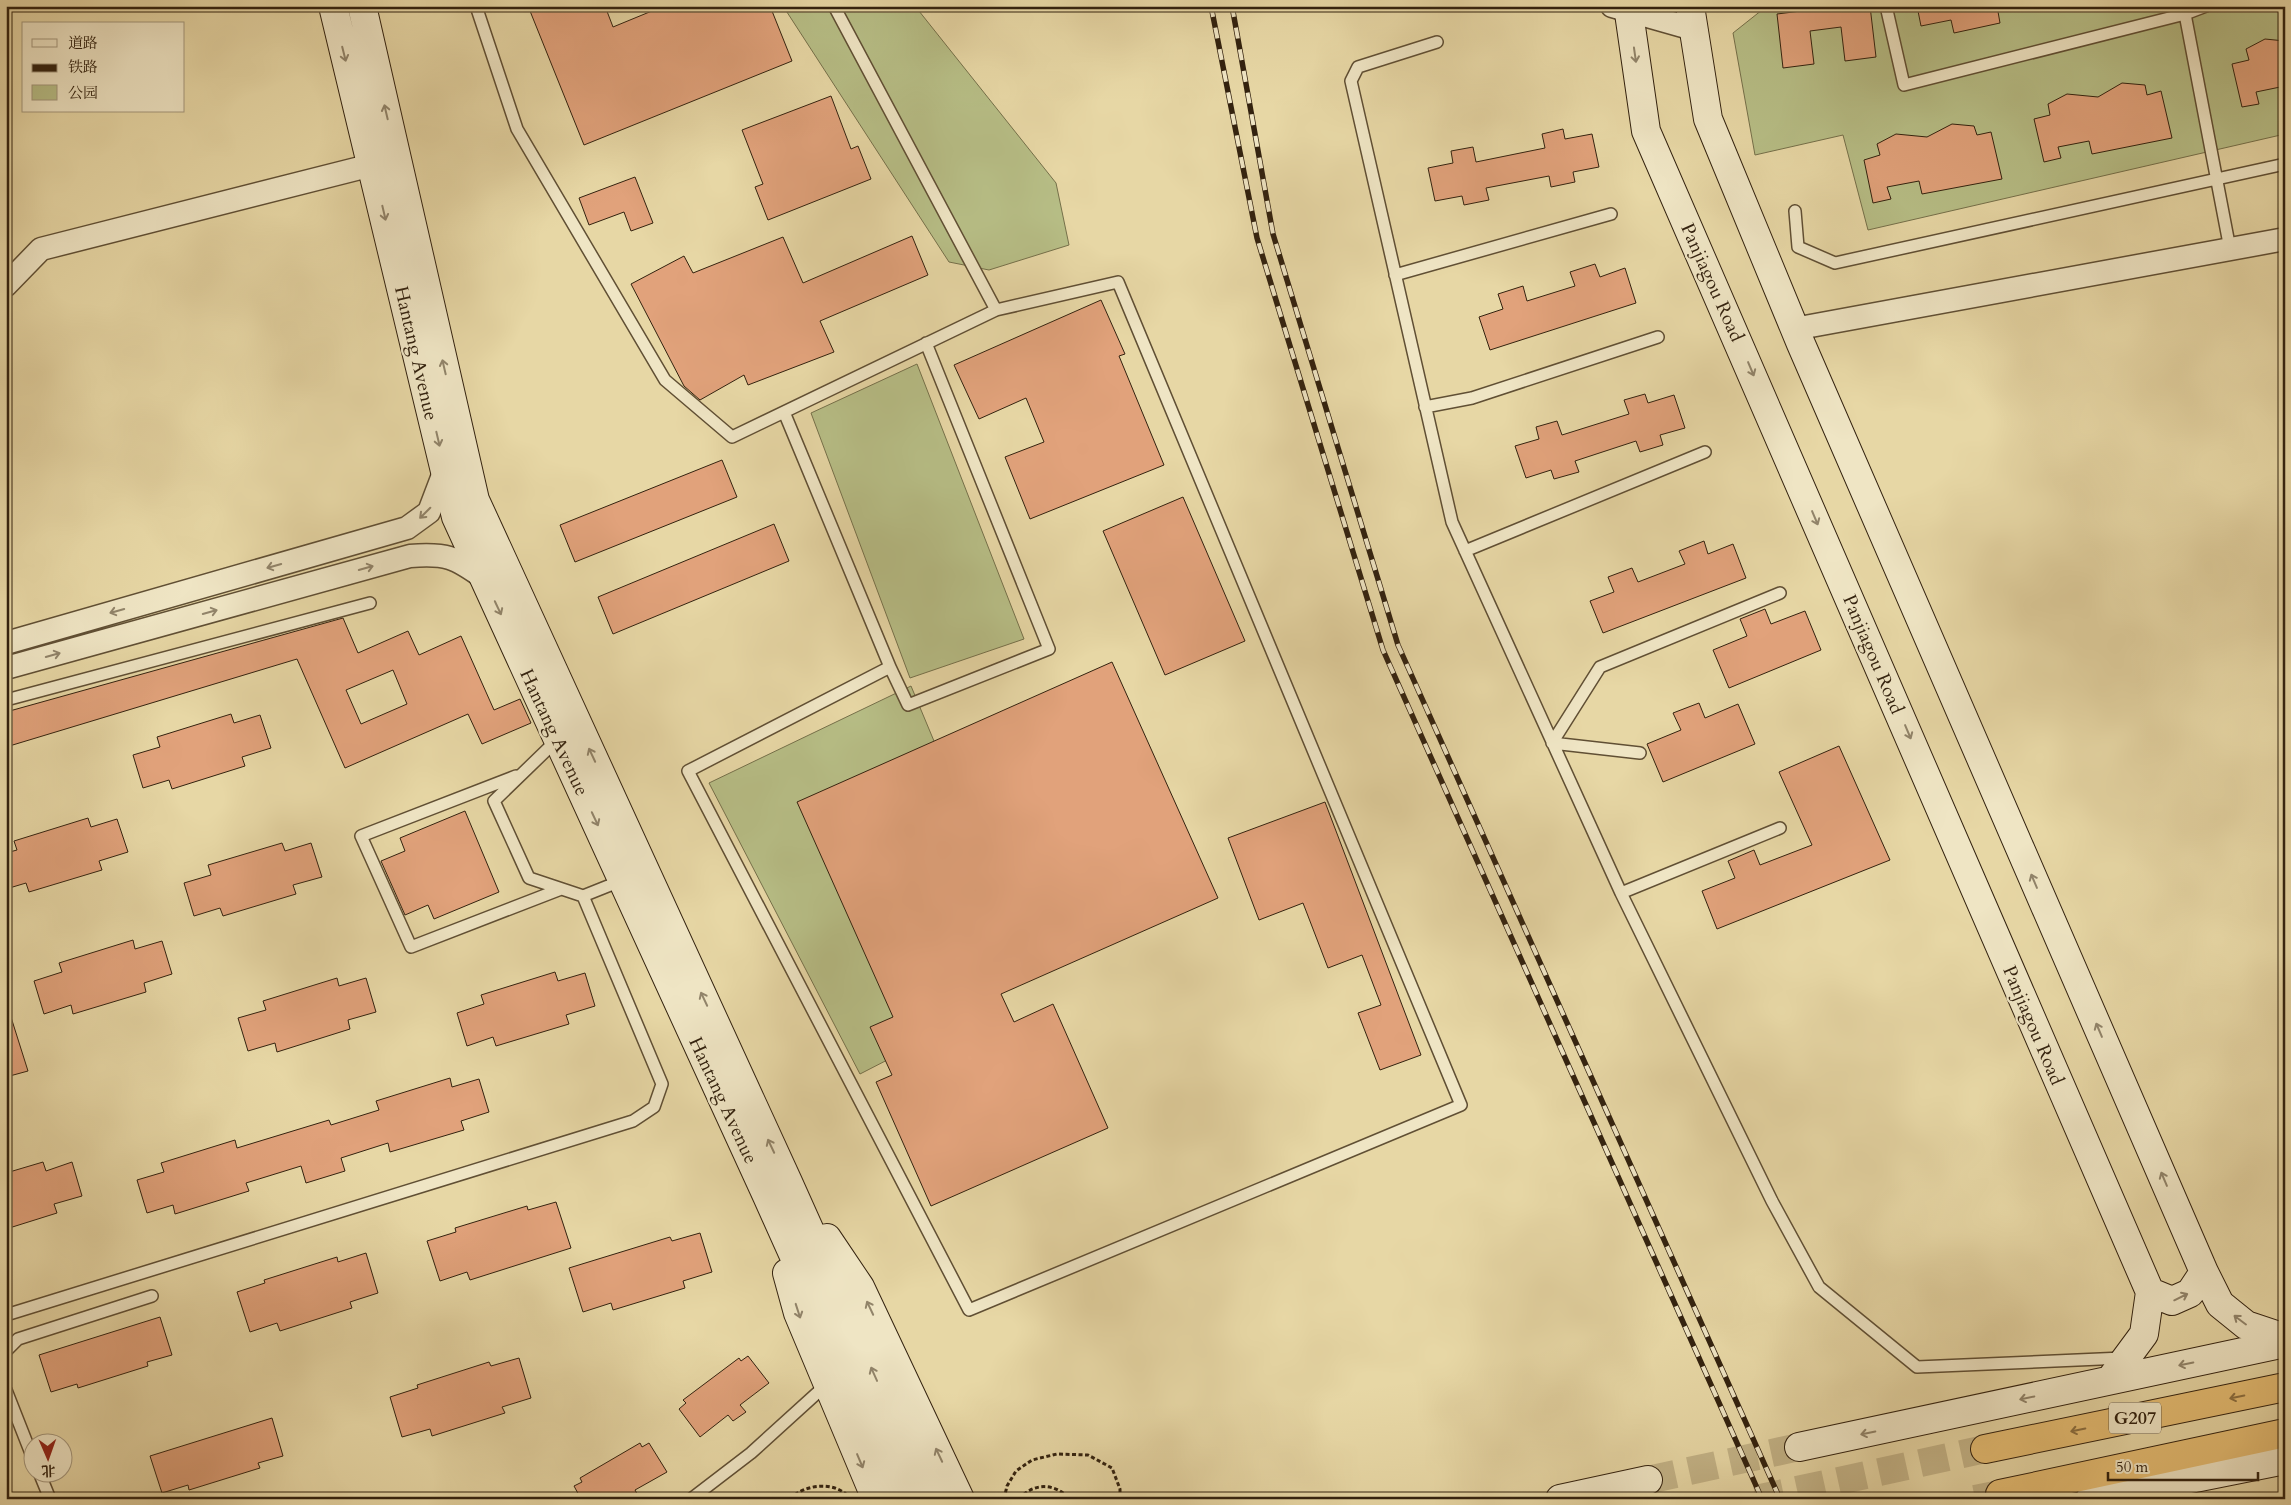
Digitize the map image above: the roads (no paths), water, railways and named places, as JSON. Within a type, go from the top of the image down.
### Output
[{"type":"highway","name":"G207","points":[[1985,1449],[2285,1387]]},
{"type":"highway","name":"G207","points":[[2000,1494],[2285,1432]]},
{"type":"main road","name":"Hantang Avenue","points":[[333,6],[456,517],[622,880],[778,1189]]},
{"type":"main road","name":"Hantang Avenue","points":[[362,6],[475,500],[882,1422]]},
{"type":"main road","name":"Panjiagou Road","points":[[1623,8],[1646,131],[2150,1292]]},
{"type":"main road","points":[[1692,18],[1708,119],[1794,329],[2204,1272],[2220,1304],[2246,1324],[2285,1338]]},
{"type":"main road","points":[[778,1189],[798,1313],[876,1499]]},
{"type":"main road","points":[[778,1189],[860,1287],[960,1499]]},
{"type":"main road","points":[[2110,1380],[2144,1334],[2150,1292],[2172,1301],[2190,1293],[2204,1272]]},
{"type":"main road","points":[[1799,1447],[2285,1343]]},
{"type":"main road","points":[[882,1422],[903,1499]]},
{"type":"main road","points":[[882,1422],[930,1499]]},
{"type":"main road","points":[[2090,1499],[2136,1495],[2285,1460]]},
{"type":"main road","points":[[1560,1499],[1648,1480]]},
{"type":"street","points":[[1623,8],[1692,18]]},
{"type":"street","points":[[6,285],[40,249],[372,165]]},
{"type":"street","points":[[1794,329],[2285,239]]},
{"type":"street","points":[[6,642],[407,528],[429,512],[445,470]]},
{"type":"street","points":[[6,668],[410,556],[436,554],[459,560],[484,578]]},
{"type":"lane","points":[[476,6],[518,129],[665,380],[732,437],[996,310],[1118,282],[1461,1105],[969,1310],[688,771],[890,667]]},
{"type":"lane","points":[[834,6],[996,310]]},
{"type":"lane","points":[[1886,6],[1904,85],[2183,10],[2206,6]]},
{"type":"lane","points":[[2183,10],[2230,249]]},
{"type":"lane","points":[[1437,42],[1358,67],[1351,81],[1452,522],[1621,893],[1772,1201],[1819,1287],[1917,1367],[2127,1358]]},
{"type":"lane","points":[[1795,211],[1798,247],[1835,263],[2285,164]]},
{"type":"lane","points":[[1395,275],[1611,214]]},
{"type":"lane","points":[[1425,407],[1472,398],[1658,338]]},
{"type":"lane","points":[[784,412],[890,667],[908,705],[1049,649],[926,343]]},
{"type":"lane","points":[[1465,551],[1705,452]]},
{"type":"lane","points":[[1552,743],[1600,666],[1780,594]]},
{"type":"lane","points":[[6,700],[370,603]]},
{"type":"lane","points":[[558,739],[494,801],[529,878],[583,896],[622,880]]},
{"type":"lane","points":[[1552,743],[1640,753]]},
{"type":"lane","points":[[522,774],[361,836],[411,947],[561,889]]},
{"type":"lane","points":[[1621,893],[1780,828]]},
{"type":"lane","points":[[6,1315],[633,1121],[654,1107],[662,1084],[583,896]]},
{"type":"lane","points":[[6,1351],[18,1338],[152,1296]]},
{"type":"lane","points":[[691,1499],[751,1453],[828,1384]]},
{"type":"lane","points":[[6,1390],[23,1432]]},
{"type":"lane","points":[[43,1482],[50,1499]]},
{"type":"tunnel","points":[[1648,1480],[1799,1447]]},
{"type":"tunnel","points":[[1756,1499],[1985,1449]]},
{"type":"tunnel","points":[[1975,1499],[2000,1494]]},
{"type":"railway","points":[[1211,6],[1257,238],[1383,650],[1762,1499]]},
{"type":"railway","points":[[1232,6],[1273,234],[1398,645],[1780,1499]]}]
